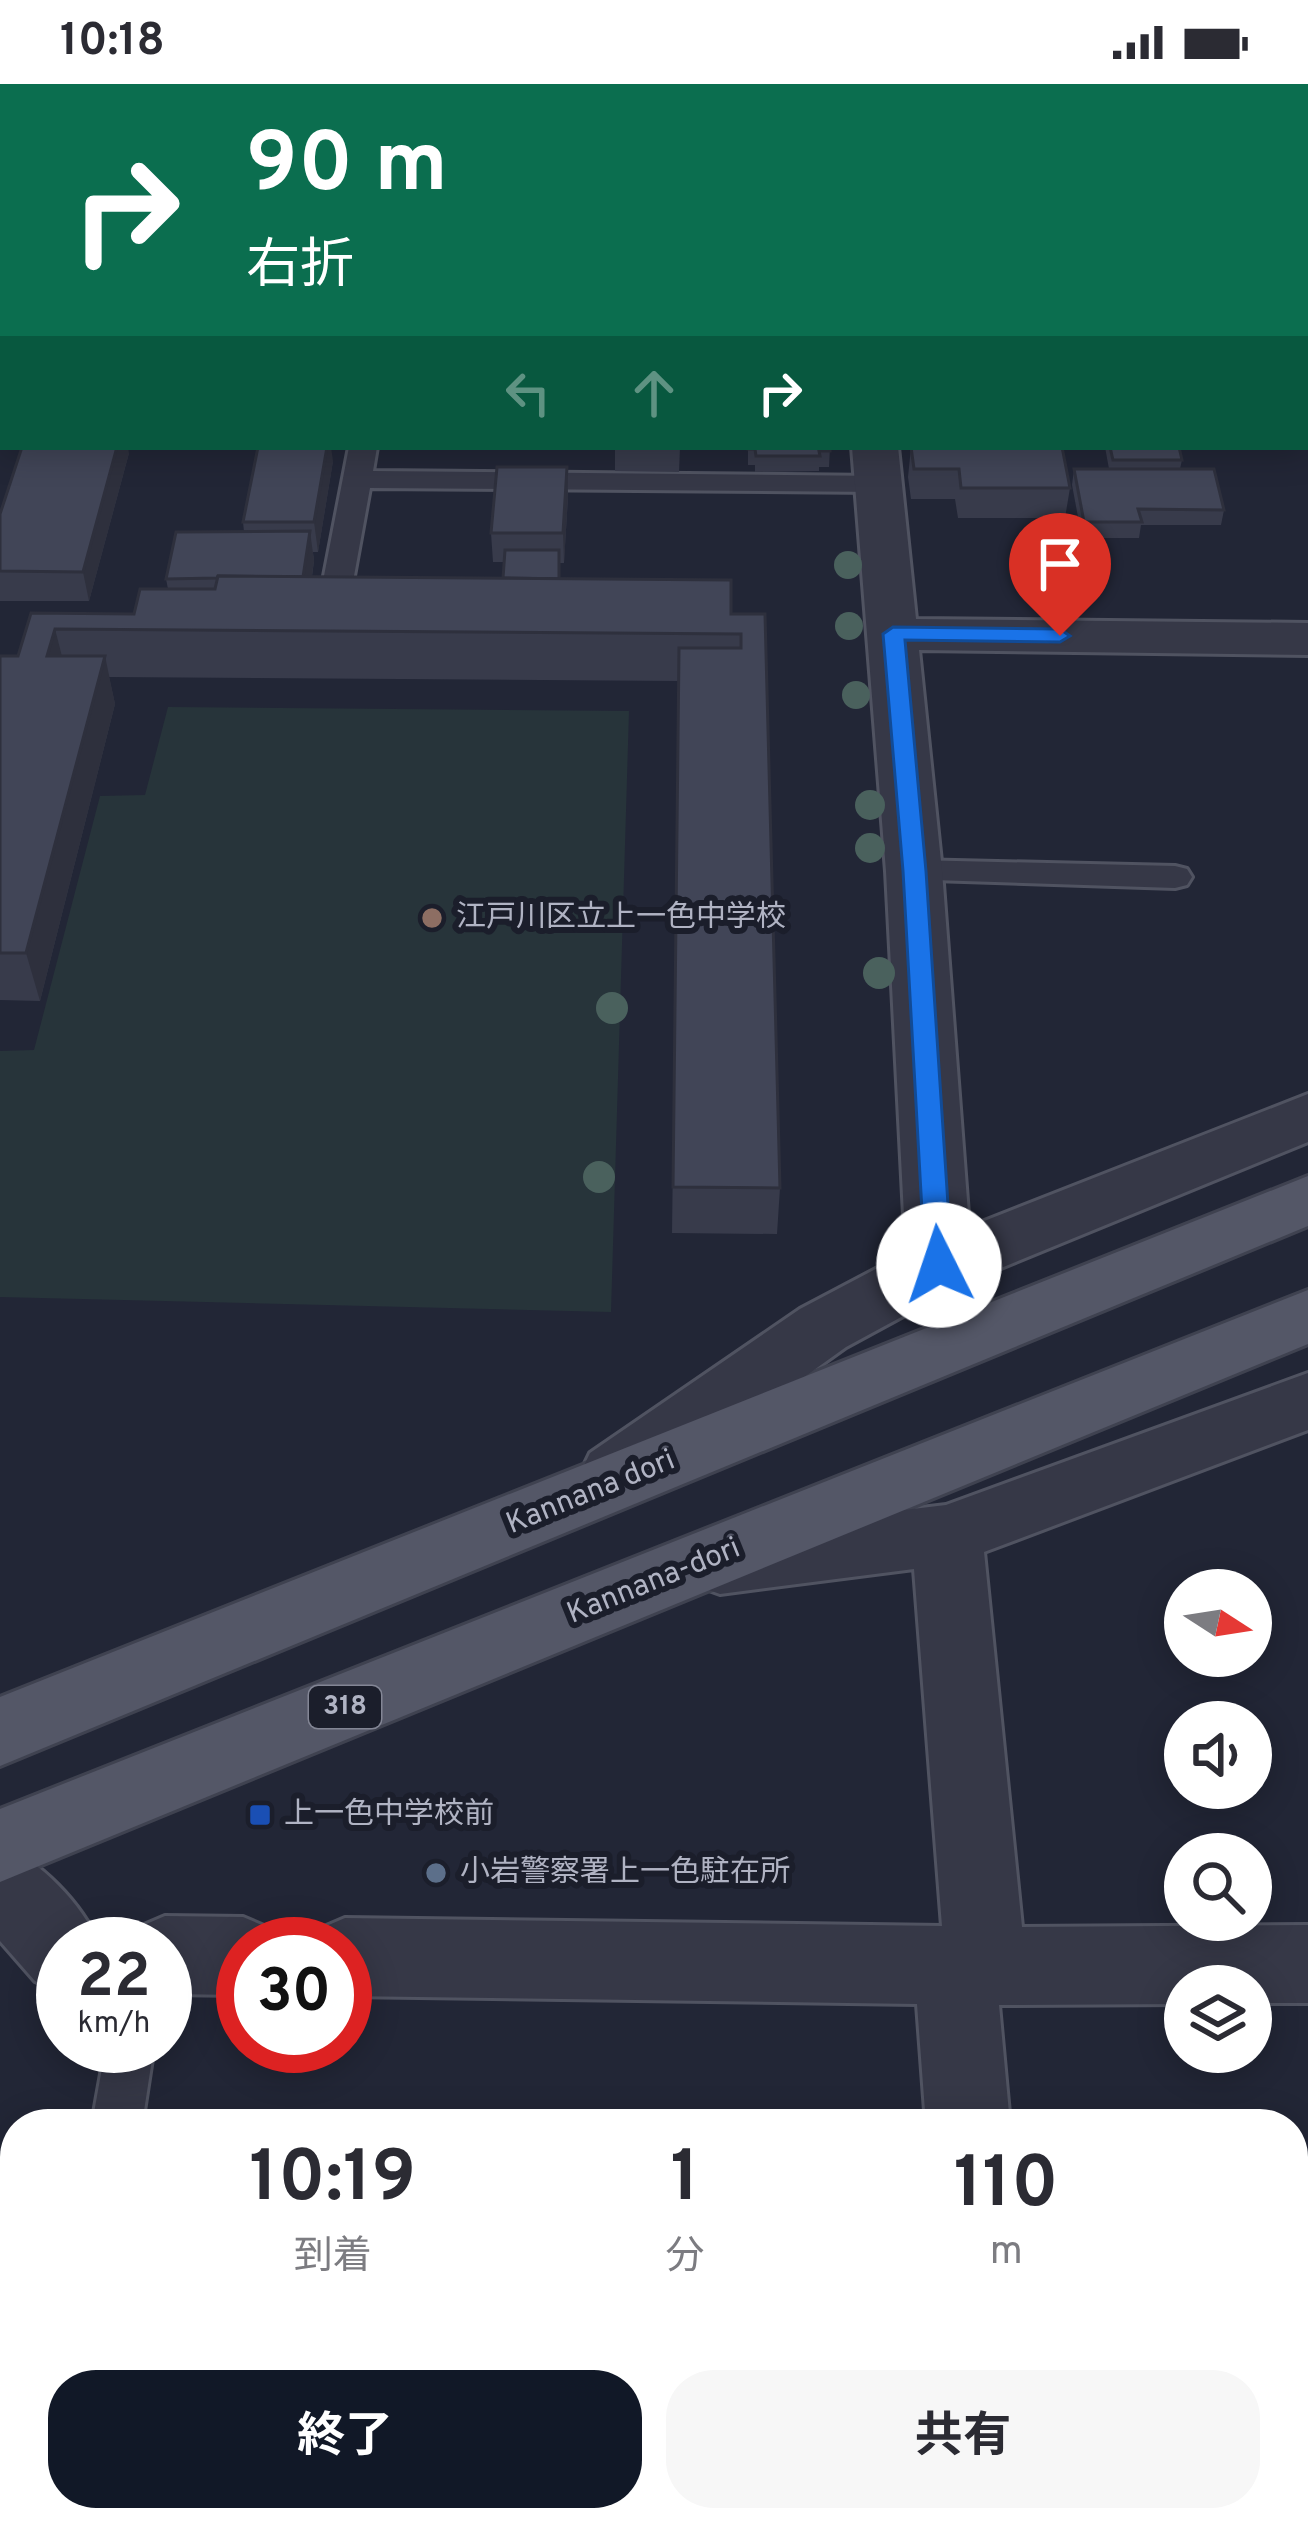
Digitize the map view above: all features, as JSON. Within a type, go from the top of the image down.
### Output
[{"type":"main road","name":"Kannana dori","points":[[0,1732],[1308,1200]]},
{"type":"main road","name":"Kannana-dori","points":[[0,1846],[1281,1327]]},
{"type":"street","points":[[878,466],[914,871],[939,1265]]},
{"type":"street","points":[[893,634],[1308,639]]},
{"type":"street","points":[[583,1496],[823,1328],[939,1265],[1308,1117]]},
{"type":"street","points":[[690,1567],[947,1535],[1308,1401]]},
{"type":"street","points":[[947,1535],[971,1965],[968,2109]]},
{"type":"street","points":[[0,1882],[36,1923]]},
{"type":"street","points":[[372,1957],[1308,1964]]},
{"type":"lane","points":[[340,576],[363,450]]},
{"type":"lane","points":[[358,478],[878,466]]},
{"type":"lane","points":[[914,871],[1175,877]]},
{"type":"lane","points":[[120,2109],[126,2073]]},
{"type":"shaded area","points":[[168,707],[629,711],[611,1312],[0,1297],[0,1051],[34,1050],[100,796],[145,795]]},
{"type":"building","points":[[21,450],[116,450],[83,572],[0,571],[0,514]]},
{"type":"building","points":[[257,450],[326,450],[314,522],[243,522]]},
{"type":"building","points":[[755,450],[830,450],[819,451],[820,456],[756,456]]},
{"type":"building","points":[[911,450],[1063,450],[1070,488],[961,488],[959,469],[914,469]]},
{"type":"building","points":[[1111,450],[1180,450],[1182,460],[1113,460]]},
{"type":"building","points":[[497,467],[567,467],[563,533],[491,533]]},
{"type":"building","points":[[1074,469],[1214,469],[1224,510],[1138,509],[1142,522],[1084,522]]},
{"type":"building","points":[[310,531],[303,577],[166,579],[176,532]]},
{"type":"building","points":[[505,550],[559,550],[559,579],[503,578]]},
{"type":"building","points":[[218,576],[731,580],[731,614],[765,614],[780,1188],[673,1187],[679,648],[741,648],[741,634],[55,629],[47,656],[105,656],[26,953],[0,953],[0,656],[18,656],[31,613],[134,614],[140,589],[215,589]]},
{"type":"place","name":"江戸川区立上一色中学校","points":[[432,918]]},
{"type":"place","name":"上一色中学校前","points":[[260,1815]]},
{"type":"place","name":"小岩警察署上一色駐在所","points":[[436,1873]]},
{"type":"route","points":[[939,1265],[914,871],[893,634],[1060,636]]}]
